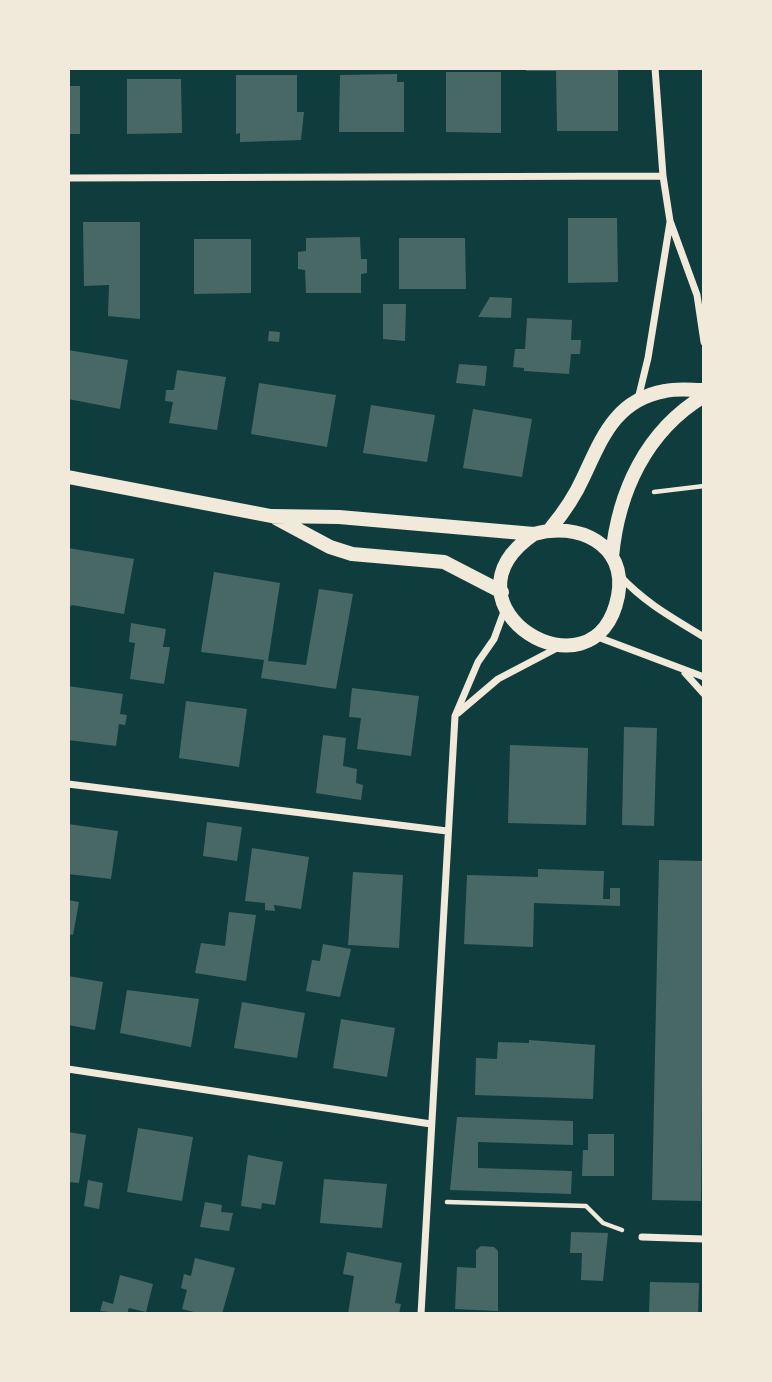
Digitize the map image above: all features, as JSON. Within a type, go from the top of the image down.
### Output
[{"type":"main road","points":[[551,528],[569,505],[601,436],[622,412],[637,402],[668,390],[704,390]]},
{"type":"main road","points":[[612,557],[586,533],[551,528],[534,534],[520,544],[509,558],[503,574],[502,592],[506,608],[515,624],[528,636],[543,643],[561,646],[578,643],[607,624],[619,591],[612,557],[619,510],[645,454],[660,430],[678,412],[704,396]]},
{"type":"main road","points":[[68,477],[271,516],[339,517],[534,534]]},
{"type":"main road","points":[[271,516],[330,547],[352,554],[444,562],[502,592]]},
{"type":"street","points":[[655,68],[663,176],[670,221],[697,295],[704,342]]},
{"type":"street","points":[[68,178],[663,176]]},
{"type":"street","points":[[637,402],[648,358],[670,221]]},
{"type":"street","points":[[617,573],[636,594],[668,617],[704,637]]},
{"type":"street","points":[[422,1314],[426,1201],[455,716],[478,662],[494,639],[506,608]]},
{"type":"street","points":[[594,635],[685,672],[704,677]]},
{"type":"street","points":[[455,716],[498,679],[561,646]]},
{"type":"street","points":[[685,672],[704,694]]},
{"type":"street","points":[[68,784],[447,831]]},
{"type":"street","points":[[68,1069],[431,1124]]},
{"type":"street","points":[[642,1237],[704,1239]]},
{"type":"path","points":[[625,496],[704,486]]},
{"type":"path","points":[[426,1201],[586,1206],[603,1223],[642,1237]]},
{"type":"building","points":[[526,68],[618,68],[618,131],[557,131],[556,71],[526,71]]},
{"type":"building","points":[[446,72],[501,72],[501,133],[446,132]]},
{"type":"building","points":[[397,74],[397,82],[404,82],[404,132],[339,132],[340,75]]},
{"type":"building","points":[[236,75],[297,75],[297,112],[304,112],[301,140],[240,142],[240,133],[236,134]]},
{"type":"building","points":[[127,79],[181,79],[182,133],[127,134]]},
{"type":"building","points":[[68,86],[80,86],[80,134],[68,134]]},
{"type":"building","points":[[568,218],[617,218],[618,282],[568,283]]},
{"type":"building","points":[[83,222],[140,222],[140,319],[108,316],[109,285],[84,286]]},
{"type":"building","points":[[360,237],[361,259],[367,259],[367,273],[361,274],[361,293],[306,293],[305,270],[298,269],[298,252],[306,251],[306,238]]},
{"type":"building","points":[[399,238],[465,238],[466,289],[399,289]]},
{"type":"building","points":[[194,239],[251,239],[251,293],[194,294]]},
{"type":"building","points":[[490,297],[512,298],[511,318],[478,317]]},
{"type":"building","points":[[383,304],[406,304],[405,341],[383,339]]},
{"type":"building","points":[[527,318],[572,320],[571,340],[581,340],[580,354],[571,354],[569,374],[524,371],[524,368],[513,367],[515,349],[525,349]]},
{"type":"building","points":[[269,331],[280,332],[279,342],[268,341]]},
{"type":"building","points":[[68,350],[128,360],[120,409],[68,399]]},
{"type":"building","points":[[459,364],[487,366],[485,386],[456,383]]},
{"type":"building","points":[[177,370],[226,377],[217,430],[169,423],[173,402],[165,401],[166,390],[174,390]]},
{"type":"building","points":[[259,383],[336,395],[327,447],[251,434]]},
{"type":"building","points":[[371,405],[435,415],[427,462],[363,453]]},
{"type":"building","points":[[473,409],[532,419],[522,477],[463,468]]},
{"type":"building","points":[[68,548],[134,559],[124,614],[72,605],[68,608]]},
{"type":"building","points":[[214,572],[280,583],[268,661],[306,665],[319,589],[353,594],[336,689],[261,678],[264,660],[201,652]]},
{"type":"building","points":[[131,623],[166,629],[163,647],[170,647],[164,684],[130,679],[135,643],[129,642]]},
{"type":"building","points":[[68,686],[123,694],[120,714],[127,715],[125,725],[119,724],[116,746],[68,740]]},
{"type":"building","points":[[352,688],[419,696],[411,756],[357,749],[361,718],[349,717]]},
{"type":"building","points":[[186,701],[247,709],[239,767],[179,758]]},
{"type":"building","points":[[624,727],[657,728],[654,826],[622,825]]},
{"type":"building","points":[[323,735],[346,738],[343,766],[357,769],[356,783],[363,785],[361,800],[316,793]]},
{"type":"building","points":[[510,745],[588,748],[586,825],[508,823]]},
{"type":"building","points":[[207,822],[242,827],[237,861],[203,856]]},
{"type":"building","points":[[68,824],[118,831],[111,879],[68,874]]},
{"type":"building","points":[[252,848],[309,857],[301,909],[274,905],[275,911],[265,910],[265,903],[245,901]]},
{"type":"building","points":[[659,860],[704,861],[701,1201],[652,1200]]},
{"type":"building","points":[[538,869],[604,871],[603,899],[610,899],[610,888],[620,888],[620,906],[534,903],[533,947],[464,944],[467,875],[538,877]]},
{"type":"building","points":[[353,872],[403,875],[399,948],[348,945]]},
{"type":"building","points":[[68,900],[79,902],[73,935],[68,934]]},
{"type":"building","points":[[229,912],[256,915],[246,981],[195,973],[201,943],[225,946]]},
{"type":"building","points":[[323,944],[351,949],[340,997],[306,991],[312,960],[320,961]]},
{"type":"building","points":[[68,976],[103,982],[95,1030],[68,1025]]},
{"type":"building","points":[[127,990],[199,999],[191,1047],[120,1033]]},
{"type":"building","points":[[242,1002],[305,1013],[297,1058],[234,1048]]},
{"type":"building","points":[[341,1019],[395,1028],[387,1077],[333,1068]]},
{"type":"building","points":[[529,1040],[595,1045],[593,1099],[475,1095],[476,1058],[497,1059],[498,1042],[529,1043]]},
{"type":"building","points":[[457,1117],[573,1121],[573,1145],[478,1142],[478,1168],[572,1171],[571,1194],[450,1190]]},
{"type":"building","points":[[138,1128],[193,1137],[182,1201],[127,1192]]},
{"type":"building","points":[[68,1132],[86,1135],[79,1183],[68,1182]]},
{"type":"building","points":[[588,1134],[614,1134],[614,1176],[582,1176],[583,1150],[588,1150]]},
{"type":"building","points":[[248,1155],[283,1162],[275,1205],[262,1203],[261,1209],[241,1206]]},
{"type":"building","points":[[324,1179],[387,1184],[382,1228],[320,1223]]},
{"type":"building","points":[[88,1180],[103,1183],[99,1209],[84,1206]]},
{"type":"building","points":[[205,1202],[222,1205],[221,1212],[233,1213],[229,1231],[200,1227]]},
{"type":"building","points":[[571,1232],[608,1233],[603,1281],[581,1280],[582,1253],[570,1253]]},
{"type":"building","points":[[481,1246],[494,1247],[498,1251],[498,1311],[455,1309],[457,1267],[476,1268],[476,1250]]},
{"type":"building","points":[[347,1252],[402,1263],[395,1303],[401,1304],[399,1314],[348,1314],[354,1276],[343,1274]]},
{"type":"building","points":[[195,1258],[235,1268],[222,1314],[202,1314],[182,1309],[187,1290],[181,1288],[184,1274],[191,1276]]},
{"type":"building","points":[[120,1275],[153,1284],[146,1312],[129,1308],[127,1314],[100,1311],[103,1301],[113,1304]]},
{"type":"building","points":[[650,1282],[699,1283],[698,1314],[649,1314]]}]
